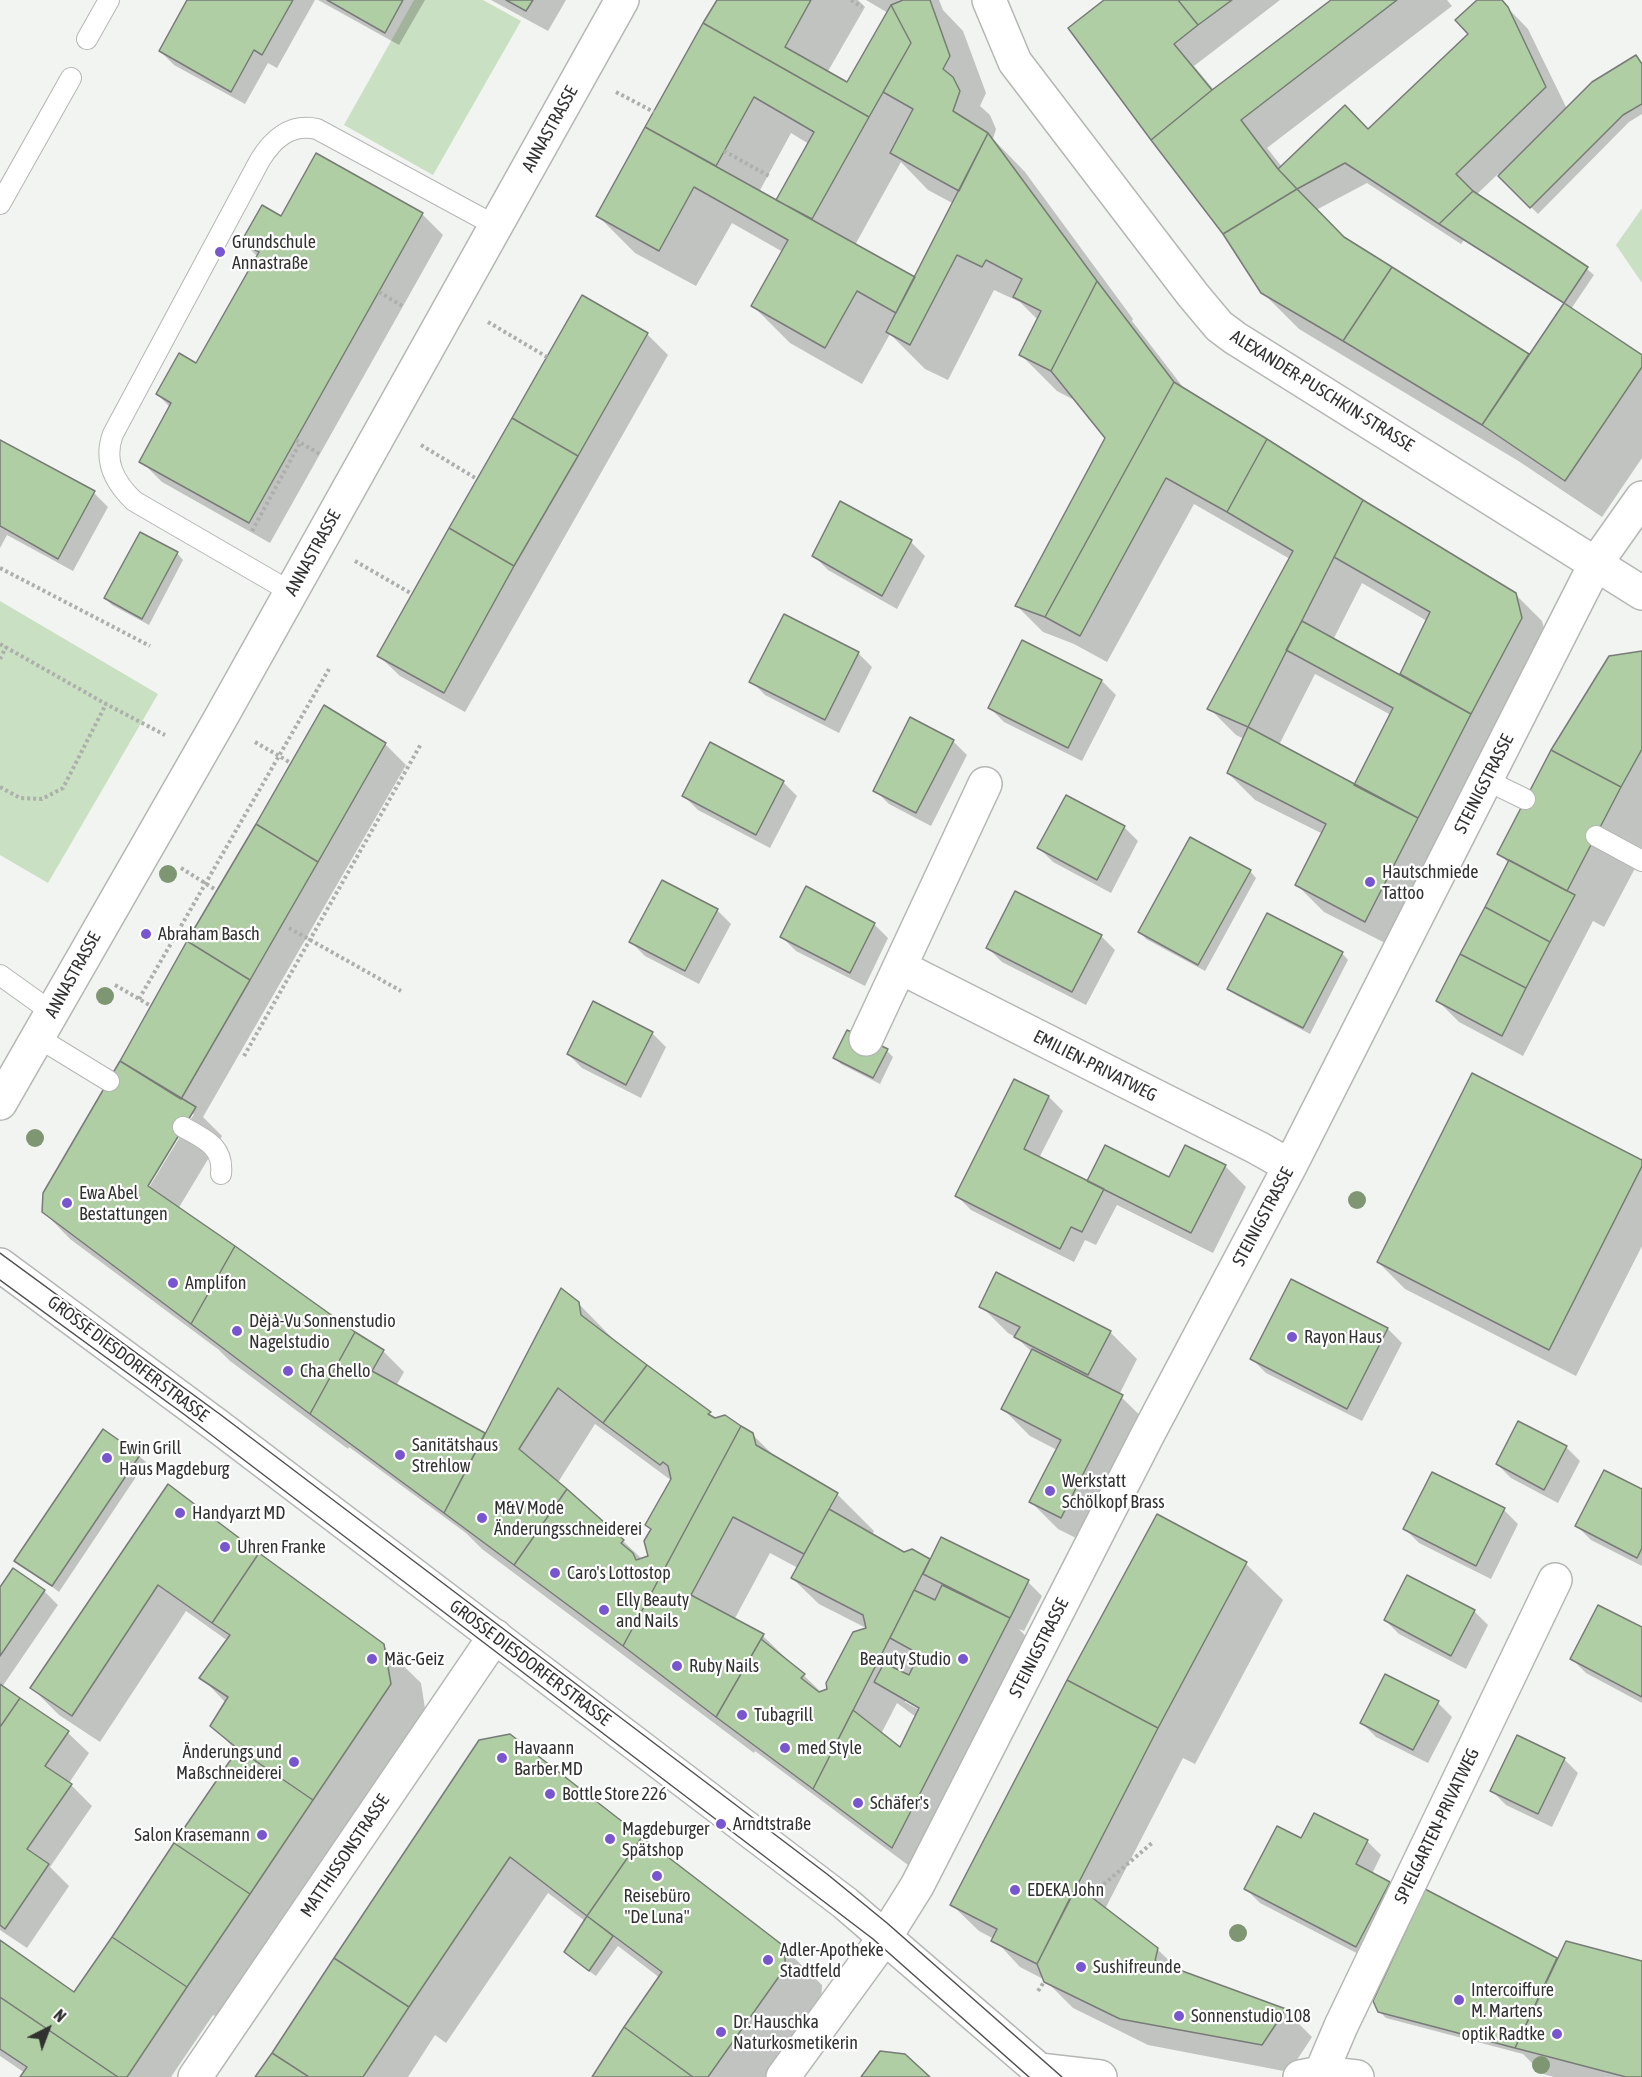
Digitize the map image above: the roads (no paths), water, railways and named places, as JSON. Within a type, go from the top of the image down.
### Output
[{"type":"street","name":"ANNASTRASSE","points":[[0,1103],[291,592],[622,0]]},
{"type":"street","name":"ALEXANDER-PUSCHKIN-STRASSE","points":[[989,0],[1015,62],[1219,326],[1642,593]]},
{"type":"street","name":"STEINIGSTRASSE","points":[[885,1937],[917,1886],[1148,1434],[1290,1166],[1596,563],[1642,498]]},
{"type":"street","points":[[866,1039],[985,784]]},
{"type":"street","name":"EMILIEN-PRIVATWEG","points":[[900,967],[1290,1166]]},
{"type":"street","name":"GROSSE DIESDORFER STRASSE","points":[[0,1265],[215,1424],[845,1903],[1043,2074]]},
{"type":"street","name":"SPIELGARTEN-PRIVATWEG","points":[[1309,2075],[1341,2026],[1555,1580]]},
{"type":"street","name":"MATTHISSONSTRASSE","points":[[195,2077],[495,1636]]},
{"type":"street","points":[[783,2077],[885,1937]]},
{"type":"street","points":[[1043,2074],[1100,2077]]},
{"type":"street","points":[[1309,2075],[1357,2077]]},
{"type":"lane","points":[[87,39],[106,1]]},
{"type":"lane","points":[[0,204],[71,78]]},
{"type":"lane","points":[[291,592],[134,501],[112,473],[109,453],[113,434],[255,170],[271,144],[281,135],[304,127],[317,129],[496,226]]},
{"type":"lane","points":[[1486,780],[1525,799]]},
{"type":"lane","points":[[1596,836],[1642,861]]},
{"type":"lane","points":[[0,975],[45,1025],[109,1081]]},
{"type":"lane","points":[[183,1127],[214,1146],[221,1159],[221,1174]]},
{"type":"tram line","points":[[0,1253],[221,1415],[827,1874],[887,1923],[1062,2077]]},
{"type":"tram line","points":[[0,1280],[185,1415],[873,1939],[1029,2077]]},
{"type":"place","name":"Grundschule Annastraße","points":[[220,252]]},
{"type":"place","name":"Hautschmiede Tattoo","points":[[1370,882]]},
{"type":"place","name":"Abraham Basch","points":[[146,934]]},
{"type":"place","name":"Ewa Abel Bestattungen","points":[[67,1203]]},
{"type":"place","name":"Amplifon","points":[[173,1283]]},
{"type":"place","name":"Dèjà-Vu Sonnenstudio Nagelstudio","points":[[237,1331]]},
{"type":"place","name":"Rayon Haus","points":[[1292,1337]]},
{"type":"place","name":"Cha Chello","points":[[288,1371]]},
{"type":"place","name":"Sanitätshaus Strehlow","points":[[400,1455]]},
{"type":"place","name":"Ewin Grill Haus Magdeburg","points":[[107,1458]]},
{"type":"place","name":"Werkstatt Schölkopf Brass","points":[[1050,1491]]},
{"type":"place","name":"Handyarzt MD","points":[[180,1513]]},
{"type":"place","name":"M&V Mode Änderungsschneiderei","points":[[482,1518]]},
{"type":"place","name":"Uhren Franke","points":[[225,1547]]},
{"type":"place","name":"Caro's Lottostop","points":[[555,1573]]},
{"type":"place","name":"Elly Beauty and Nails","points":[[604,1610]]},
{"type":"place","name":"Mäc-Geiz","points":[[372,1659]]},
{"type":"place","name":"Beauty Studio","points":[[963,1659]]},
{"type":"place","name":"Ruby Nails","points":[[677,1666]]},
{"type":"place","name":"Tubagrill","points":[[742,1715]]},
{"type":"place","name":"med Style","points":[[785,1748]]},
{"type":"place","name":"Havaann Barber MD","points":[[502,1758]]},
{"type":"place","name":"Änderungs und Maßschneiderei","points":[[294,1762]]},
{"type":"place","name":"Bottle Store 226","points":[[550,1794]]},
{"type":"place","name":"Schäfer's","points":[[858,1803]]},
{"type":"place","name":"Arndtstraße","points":[[721,1824]]},
{"type":"place","name":"Salon Krasemann","points":[[262,1835]]},
{"type":"place","name":"Magdeburger Spätshop","points":[[610,1839]]},
{"type":"place","name":"Reisebüro \"De Luna\"","points":[[657,1876]]},
{"type":"place","name":"EDEKA John","points":[[1015,1890]]},
{"type":"place","name":"Adler-Apotheke Stadtfeld","points":[[768,1960]]},
{"type":"place","name":"Sushifreunde","points":[[1081,1967]]},
{"type":"place","name":"Intercoiffure M. Martens","points":[[1459,2000]]},
{"type":"place","name":"Sonnenstudio 108","points":[[1179,2016]]},
{"type":"place","name":"Dr. Hauschka Naturkosmetikerin","points":[[721,2032]]},
{"type":"place","name":"optik Radtke","points":[[1557,2034]]}]
